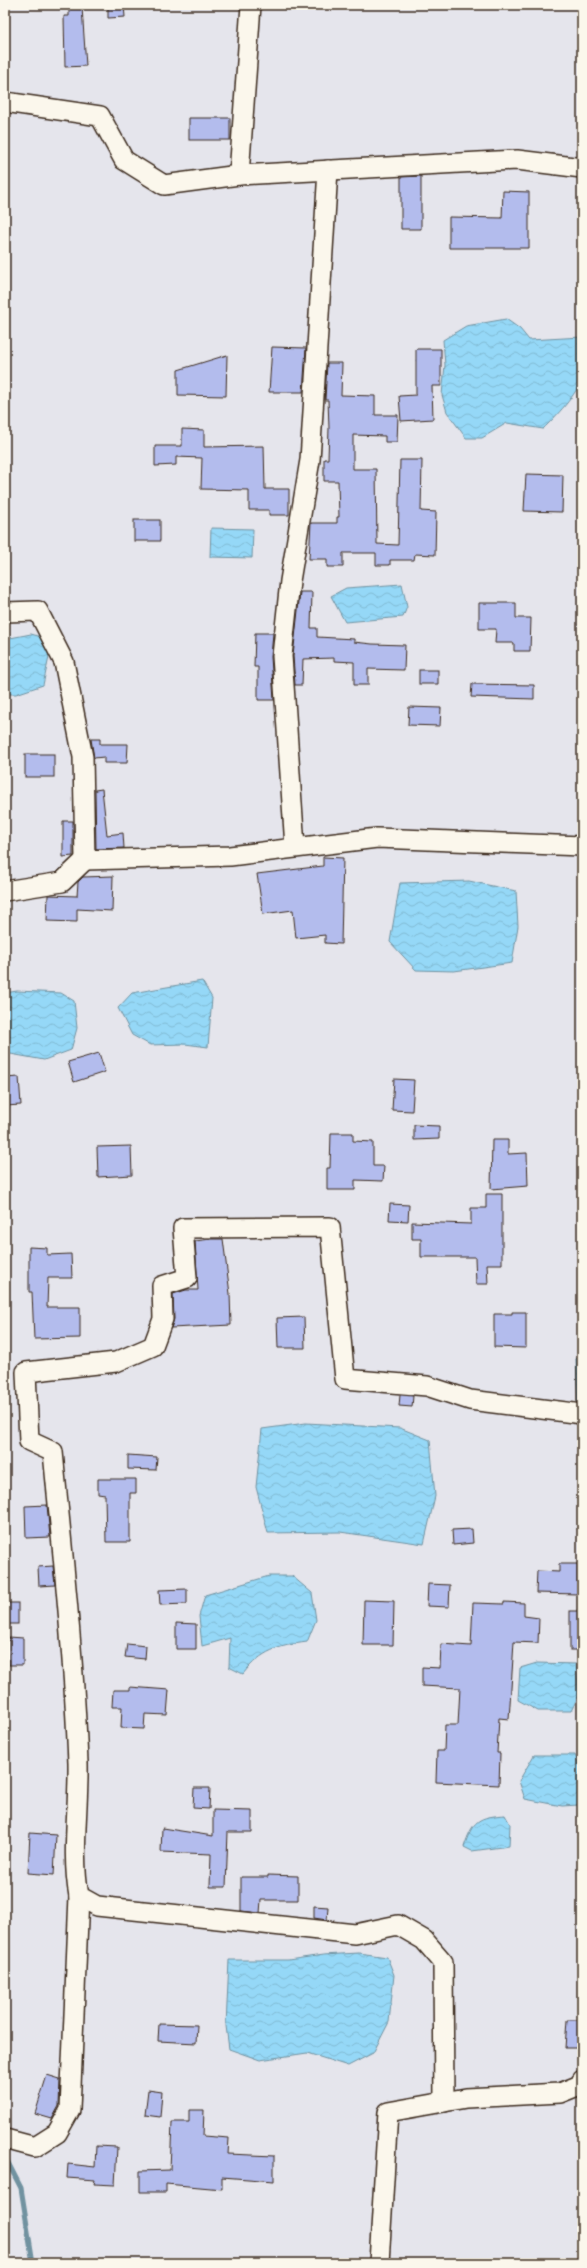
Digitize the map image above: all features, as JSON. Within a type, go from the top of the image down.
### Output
[{"type":"street","points":[[239,175],[251,5]]},
{"type":"street","points":[[5,102],[100,116],[124,160],[164,185],[239,175],[517,160],[582,168]]},
{"type":"street","points":[[296,848],[282,656],[290,581],[310,460],[328,170]]},
{"type":"street","points":[[5,612],[38,610],[64,662],[83,758],[84,860]]},
{"type":"street","points":[[5,891],[62,882],[84,860],[230,856],[377,838],[582,846]]},
{"type":"street","points":[[5,2139],[35,2147],[57,2133],[70,2110],[79,1896],[76,1877],[78,1765],[68,1604],[61,1528],[53,1452],[29,1441],[26,1372],[116,1362],[153,1346],[163,1318],[162,1286],[187,1278],[182,1228],[330,1228],[345,1379],[427,1386],[470,1400],[582,1414]]},
{"type":"street","points":[[79,1896],[97,1906],[355,1934],[398,1925],[424,1940],[443,1962],[444,2102]]},
{"type":"street","points":[[379,2263],[388,2112],[466,2098],[560,2093],[580,2085],[582,2080]]},
{"type":"water","points":[[506,319],[520,329],[529,340],[582,337],[583,362],[580,384],[560,412],[543,429],[507,423],[482,438],[466,438],[447,412],[442,395],[445,365],[443,340],[466,326]]},
{"type":"water","points":[[211,528],[253,529],[252,558],[210,557]]},
{"type":"water","points":[[402,584],[407,607],[403,617],[345,622],[331,596],[346,588]]},
{"type":"water","points":[[31,634],[45,638],[49,657],[43,685],[16,694],[5,694],[5,639]]},
{"type":"water","points":[[469,881],[516,891],[518,926],[512,963],[454,971],[416,970],[390,942],[400,883]]},
{"type":"water","points":[[202,981],[212,998],[208,1047],[185,1044],[150,1045],[132,1035],[118,1008],[132,993]]},
{"type":"water","points":[[17,991],[61,993],[74,1001],[77,1028],[71,1050],[44,1060],[5,1053],[5,993]]},
{"type":"water","points":[[582,1353],[582,1408],[578,1408],[576,1359]]},
{"type":"water","points":[[306,1423],[400,1428],[430,1440],[435,1496],[424,1544],[340,1532],[268,1533],[256,1487],[262,1429]]},
{"type":"water","points":[[269,1576],[292,1576],[312,1593],[316,1620],[307,1642],[287,1645],[271,1650],[257,1659],[243,1674],[229,1667],[230,1638],[202,1646],[199,1616],[205,1595]]},
{"type":"water","points":[[537,1663],[576,1664],[579,1695],[571,1711],[538,1711],[518,1700],[520,1668]]},
{"type":"water","points":[[534,1755],[575,1755],[582,1772],[579,1805],[562,1806],[525,1799],[519,1781]]},
{"type":"water","points":[[505,1815],[510,1824],[509,1846],[472,1851],[464,1847],[470,1831],[478,1822],[488,1817]]},
{"type":"water","points":[[359,1953],[387,1957],[394,1975],[389,2022],[373,2053],[348,2066],[307,2053],[260,2060],[229,2049],[226,2026],[229,1960],[288,1960],[323,1955]]},
{"type":"building","points":[[108,5],[124,5],[125,17],[108,18]]},
{"type":"building","points":[[69,7],[82,7],[86,66],[65,67],[64,16],[69,16]]},
{"type":"building","points":[[189,118],[230,118],[230,140],[189,140]]},
{"type":"building","points":[[421,176],[421,229],[401,229],[401,177]]},
{"type":"building","points":[[503,191],[529,192],[529,248],[449,248],[449,217],[502,218]]},
{"type":"building","points":[[272,347],[306,348],[303,392],[269,392]]},
{"type":"building","points":[[416,349],[441,349],[441,386],[432,386],[433,419],[401,421],[399,396],[416,395]]},
{"type":"building","points":[[227,355],[226,396],[178,395],[178,370]]},
{"type":"building","points":[[327,363],[342,363],[341,395],[375,396],[375,415],[398,415],[397,442],[385,442],[385,436],[353,435],[353,469],[376,469],[377,544],[398,545],[400,460],[422,460],[421,511],[436,512],[435,555],[415,554],[414,560],[390,560],[390,565],[376,565],[376,553],[343,553],[343,567],[327,567],[327,559],[309,559],[311,523],[337,523],[337,517],[339,517],[338,481],[324,481],[324,459],[328,459],[329,428],[328,400],[325,400]]},
{"type":"building","points":[[182,429],[204,430],[204,447],[264,446],[265,489],[289,489],[289,515],[269,515],[269,510],[249,510],[249,490],[201,489],[202,458],[176,457],[176,465],[155,466],[155,446],[182,446]]},
{"type":"building","points":[[526,474],[563,475],[562,512],[524,511]]},
{"type":"building","points":[[134,520],[160,520],[160,541],[134,541]]},
{"type":"building","points":[[300,592],[312,592],[311,628],[317,628],[317,637],[354,639],[354,642],[372,644],[405,645],[404,670],[368,669],[368,685],[354,685],[354,662],[334,661],[334,658],[303,659],[302,685],[295,685],[293,656]]},
{"type":"building","points":[[479,603],[516,603],[516,618],[531,618],[530,651],[514,651],[514,643],[495,643],[496,629],[479,629]]},
{"type":"building","points":[[255,633],[273,633],[271,657],[274,700],[258,700],[258,667],[254,667]]},
{"type":"building","points":[[419,670],[438,670],[438,684],[419,684]]},
{"type":"building","points":[[472,684],[534,685],[534,699],[471,697]]},
{"type":"building","points":[[409,707],[441,708],[440,726],[408,725]]},
{"type":"building","points":[[91,739],[100,739],[100,744],[128,744],[127,763],[104,763],[104,757],[94,758]]},
{"type":"building","points":[[25,754],[54,754],[54,777],[25,777]]},
{"type":"building","points":[[102,789],[107,835],[123,833],[124,848],[96,849],[95,790]]},
{"type":"building","points":[[63,821],[73,821],[73,856],[63,857]]},
{"type":"building","points":[[323,857],[343,858],[341,944],[325,943],[325,935],[296,938],[293,910],[263,914],[257,874],[323,866]]},
{"type":"building","points":[[113,876],[112,911],[77,909],[77,922],[47,921],[48,895],[77,896],[78,882],[83,877]]},
{"type":"building","points":[[99,1053],[105,1072],[74,1082],[68,1062]]},
{"type":"building","points":[[19,1077],[21,1105],[5,1106],[5,1078]]},
{"type":"building","points":[[394,1079],[414,1080],[412,1111],[392,1110]]},
{"type":"building","points":[[414,1125],[439,1126],[439,1139],[414,1140]]},
{"type":"building","points":[[331,1133],[353,1133],[353,1141],[373,1142],[373,1166],[384,1166],[383,1181],[355,1180],[355,1190],[327,1190],[327,1168],[330,1168]]},
{"type":"building","points":[[492,1140],[508,1140],[508,1154],[527,1153],[528,1186],[491,1189]]},
{"type":"building","points":[[131,1146],[132,1175],[98,1177],[97,1147]]},
{"type":"building","points":[[486,1194],[502,1194],[502,1264],[487,1264],[488,1284],[476,1284],[475,1257],[421,1257],[421,1239],[412,1239],[412,1222],[471,1224],[471,1208],[486,1208]]},
{"type":"building","points":[[390,1204],[409,1205],[408,1221],[389,1220]]},
{"type":"building","points":[[223,1239],[230,1294],[231,1325],[171,1328],[174,1319],[173,1294],[186,1290],[198,1290],[195,1241]]},
{"type":"building","points":[[29,1247],[47,1248],[47,1255],[71,1254],[72,1278],[48,1278],[47,1307],[80,1307],[80,1338],[34,1339],[32,1292],[29,1292]]},
{"type":"building","points":[[512,1312],[526,1312],[526,1348],[494,1347],[494,1314],[512,1314]]},
{"type":"building","points":[[304,1317],[305,1348],[278,1348],[277,1318]]},
{"type":"building","points":[[400,1395],[413,1396],[412,1407],[399,1406]]},
{"type":"building","points":[[128,1455],[157,1457],[156,1470],[128,1469]]},
{"type":"building","points":[[98,1479],[136,1479],[136,1493],[130,1493],[130,1542],[106,1542],[105,1495],[98,1494]]},
{"type":"building","points":[[47,1505],[50,1537],[26,1538],[25,1506]]},
{"type":"building","points":[[472,1529],[473,1543],[453,1545],[452,1530]]},
{"type":"building","points":[[559,1564],[578,1564],[578,1594],[536,1593],[537,1571],[559,1572]]},
{"type":"building","points":[[53,1566],[55,1585],[39,1586],[38,1567]]},
{"type":"building","points":[[428,1584],[450,1585],[449,1607],[427,1606]]},
{"type":"building","points":[[187,1589],[187,1604],[160,1605],[159,1590]]},
{"type":"building","points":[[364,1600],[394,1601],[393,1645],[363,1645]]},
{"type":"building","points":[[504,1602],[524,1603],[524,1616],[539,1618],[538,1643],[514,1642],[509,1719],[499,1718],[497,1753],[500,1753],[499,1785],[436,1782],[437,1751],[444,1751],[445,1725],[458,1725],[460,1688],[422,1686],[422,1667],[440,1668],[441,1644],[471,1646],[473,1603],[504,1604]]},
{"type":"building","points":[[5,1603],[18,1603],[18,1624],[5,1624]]},
{"type":"building","points":[[570,1611],[582,1611],[582,1650],[570,1650]]},
{"type":"building","points":[[176,1623],[196,1624],[196,1649],[176,1649]]},
{"type":"building","points":[[9,1637],[23,1638],[23,1665],[9,1665]]},
{"type":"building","points":[[127,1644],[146,1646],[145,1659],[125,1657]]},
{"type":"building","points":[[130,1687],[169,1690],[167,1715],[145,1714],[144,1729],[121,1728],[122,1707],[112,1707],[113,1690],[130,1690]]},
{"type":"building","points":[[194,1788],[210,1788],[209,1809],[193,1808]]},
{"type":"building","points":[[213,1810],[252,1811],[252,1832],[228,1832],[226,1887],[210,1887],[211,1854],[161,1852],[162,1828],[213,1836]]},
{"type":"building","points":[[30,1833],[56,1835],[54,1875],[28,1873]]},
{"type":"building","points":[[268,1875],[298,1876],[298,1900],[261,1900],[260,1913],[241,1911],[241,1877],[268,1877]]},
{"type":"building","points":[[314,1906],[328,1907],[327,1920],[314,1918]]},
{"type":"building","points":[[567,2020],[582,2020],[582,2048],[565,2048]]},
{"type":"building","points":[[159,2024],[197,2025],[196,2043],[158,2041]]},
{"type":"building","points":[[47,2075],[60,2079],[59,2106],[52,2119],[35,2114]]},
{"type":"building","points":[[148,2090],[162,2092],[160,2117],[145,2115]]},
{"type":"building","points":[[189,2110],[204,2110],[203,2136],[229,2138],[228,2154],[274,2156],[274,2181],[222,2177],[222,2189],[166,2184],[166,2192],[140,2192],[140,2171],[170,2170],[172,2122],[189,2122]]},
{"type":"building","points":[[96,2146],[117,2147],[115,2185],[94,2184],[95,2180],[67,2178],[68,2164],[95,2167]]},
{"type":"waterway","points":[[5,2157],[21,2188],[33,2263]]}]
